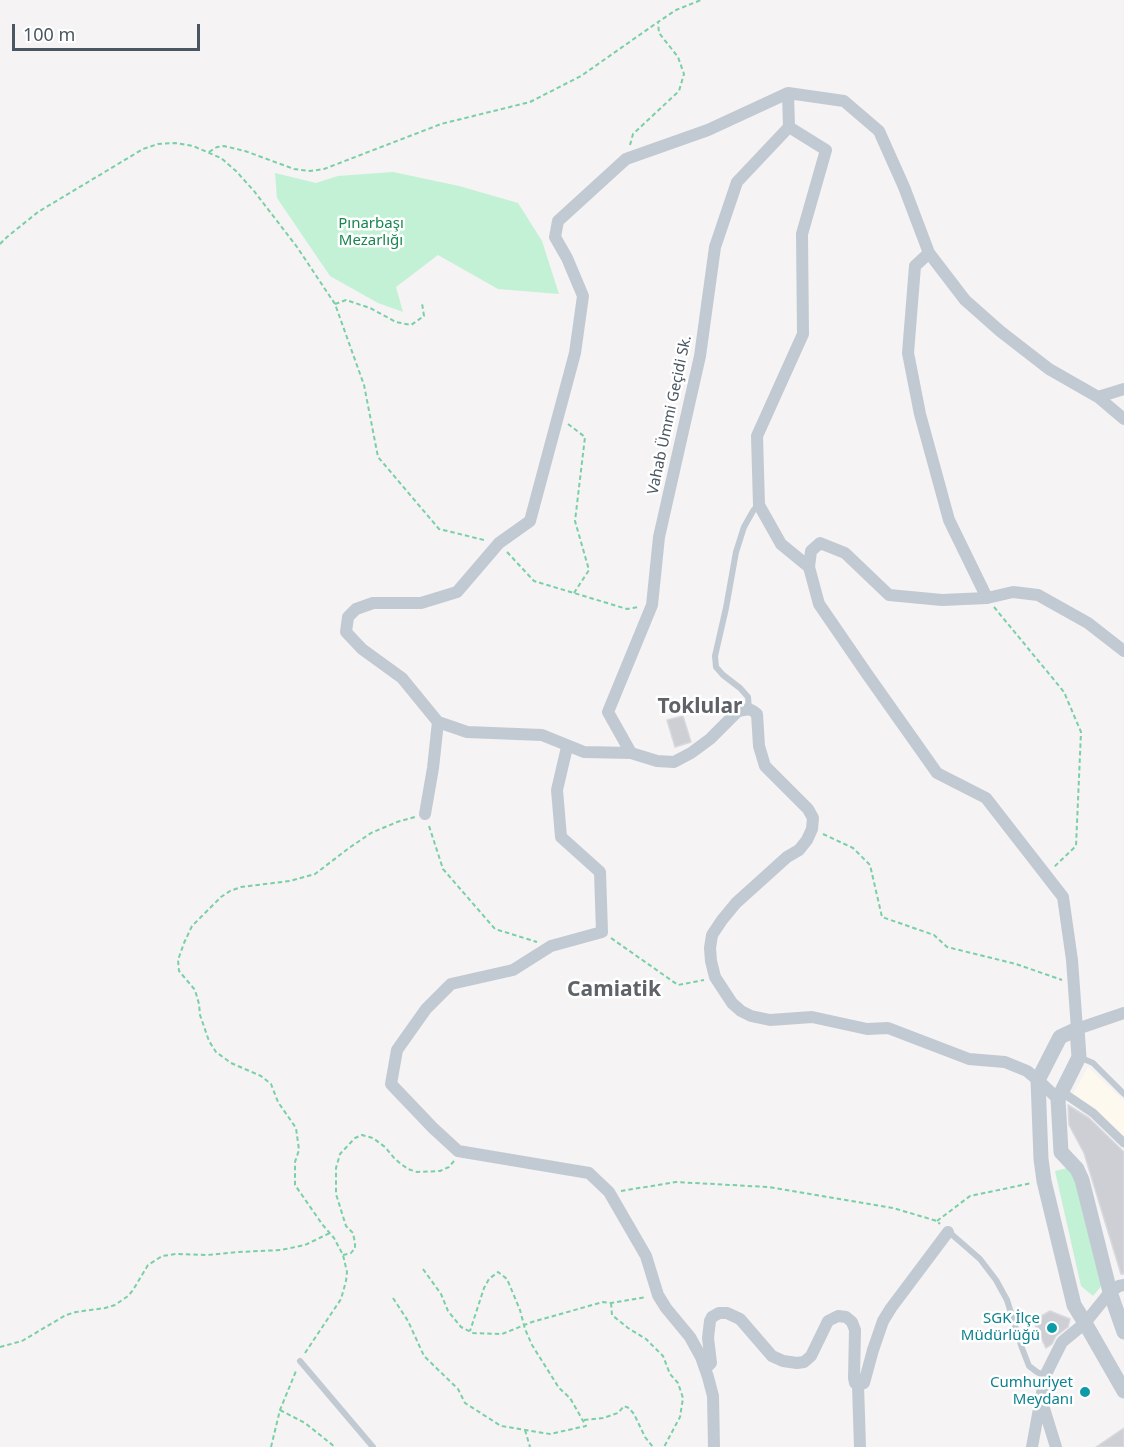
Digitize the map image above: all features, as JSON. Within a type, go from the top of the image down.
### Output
[{"type":"street","points":[[788,93],[789,126],[826,150],[802,234],[803,334],[757,436],[759,505],[781,544],[809,567]]},
{"type":"street","points":[[1124,419],[1098,397],[1050,369],[1000,332],[964,300],[929,254],[904,187],[879,131],[844,101],[788,93],[708,130],[626,159],[558,221],[555,237],[567,258],[583,296],[575,353],[530,521],[499,543],[457,592],[421,603],[373,603],[356,609],[348,617],[346,633],[362,649],[402,678],[438,722],[467,732],[542,735],[584,753],[631,753],[657,761],[674,762],[710,739],[738,711],[749,709],[757,714],[759,746],[765,766],[808,809],[813,818],[812,829],[799,850],[787,857],[744,896],[712,935],[710,948],[715,977],[732,1003],[751,1016],[770,1020],[812,1017],[867,1029],[888,1028],[969,1059],[1005,1062],[1027,1071],[1060,1096],[1093,1113],[1124,1143]]},
{"type":"street","name":"Vahab Ümmi Geçidi Sk.","points":[[631,753],[608,712],[652,605],[659,537],[700,356],[715,247],[737,182],[789,126]]},
{"type":"street","points":[[929,254],[915,266],[908,353],[920,414],[949,520],[987,598]]},
{"type":"street","points":[[1098,397],[1124,389]]},
{"type":"street","points":[[1124,651],[1088,623],[1038,595],[1012,592],[987,598],[942,600],[889,595],[845,553],[820,543],[811,551],[809,567],[819,604],[938,773],[986,798],[1063,897],[1072,960],[1079,1057],[1060,1096],[1061,1152],[1077,1169],[1082,1180],[1110,1292],[1124,1332]]},
{"type":"street","points":[[425,814],[438,722]]},
{"type":"street","points":[[567,747],[557,790],[561,837],[600,872],[602,932],[551,946],[513,970],[451,984],[426,1009],[397,1050],[391,1084],[433,1128],[458,1150],[589,1173],[609,1192],[646,1256],[658,1296],[690,1337],[701,1357],[713,1396],[714,1447]]},
{"type":"street","points":[[1124,1013],[1060,1037],[1038,1080],[1044,1181],[1074,1305],[1124,1391]]},
{"type":"street","points":[[858,1385],[864,1383],[883,1321],[948,1232]]},
{"type":"street","points":[[1032,1447],[1045,1376],[1062,1342],[1085,1323],[1110,1292],[1124,1285]]},
{"type":"street","points":[[705,1369],[711,1364],[708,1338],[710,1321],[719,1313],[727,1313],[741,1319],[772,1356],[783,1361],[797,1363],[804,1362],[811,1356],[828,1321],[834,1317],[843,1316],[852,1322],[855,1330],[854,1378],[858,1385],[860,1447]]},
{"type":"street","points":[[1041,1398],[1056,1447]]},
{"type":"lane","points":[[749,709],[748,696],[716,667],[715,656],[736,552],[744,527],[759,505]]},
{"type":"lane","points":[[1079,1057],[1093,1063],[1124,1094]]},
{"type":"lane","points":[[948,1232],[980,1259],[996,1280],[1007,1300],[1029,1366],[1045,1376]]},
{"type":"lane","points":[[300,1361],[374,1447]]},
{"type":"path","points":[[209,152],[224,146],[245,151],[294,169],[310,171],[324,169],[441,124],[530,102],[580,76],[676,10],[701,0]]},
{"type":"path","points":[[626,159],[633,134],[679,91],[684,74],[678,57],[659,33],[658,22]]},
{"type":"path","points":[[0,244],[38,212],[143,149],[158,144],[175,143],[193,146],[220,158],[236,171],[254,191],[335,304],[364,385],[378,457],[439,529],[499,543],[534,581],[627,609],[652,605]]},
{"type":"path","points":[[335,304],[346,300],[370,308],[396,322],[411,325],[424,316],[422,303]]},
{"type":"path","points":[[559,417],[585,437],[575,521],[589,570],[574,593]]},
{"type":"path","points":[[987,598],[1064,692],[1081,732],[1076,846],[1046,875]]},
{"type":"path","points":[[271,1447],[280,1410],[300,1361],[341,1299],[346,1281],[346,1264],[330,1233],[295,1185],[295,1162],[299,1150],[296,1128],[278,1102],[271,1084],[261,1076],[231,1064],[216,1052],[209,1041],[195,990],[179,971],[178,960],[192,926],[230,891],[315,874],[371,833],[425,814],[443,869],[495,929],[551,946]]},
{"type":"path","points":[[812,829],[853,848],[870,865],[882,917],[934,935],[948,947],[1016,964],[1073,984]]},
{"type":"path","points":[[602,932],[678,985],[715,977]]},
{"type":"path","points":[[343,1255],[351,1253],[355,1248],[355,1243],[353,1233],[346,1226],[336,1194],[336,1168],[340,1154],[355,1138],[362,1135],[373,1138],[408,1170],[417,1172],[440,1171],[449,1167],[455,1160],[458,1150]]},
{"type":"path","points":[[937,1221],[970,1196],[1044,1181]]},
{"type":"path","points":[[609,1192],[676,1182],[768,1187],[893,1208],[937,1221],[948,1232]]},
{"type":"path","points":[[0,1347],[22,1341],[66,1315],[115,1305],[133,1290],[148,1265],[162,1256],[281,1250],[305,1245],[330,1233]]},
{"type":"path","points":[[423,1269],[441,1294],[448,1311],[461,1327],[473,1333],[502,1334],[524,1325],[603,1302],[611,1303],[658,1296]]},
{"type":"path","points":[[393,1298],[408,1321],[424,1356],[458,1389],[465,1403],[501,1426],[550,1434],[586,1426],[570,1398],[559,1388],[532,1345],[507,1279],[498,1272],[489,1279],[484,1288],[470,1331]]},
{"type":"path","points":[[611,1303],[612,1315],[646,1340],[663,1356],[670,1374],[678,1383],[683,1398],[680,1417],[664,1447]]},
{"type":"path","points":[[583,1421],[618,1413],[624,1406],[634,1414],[645,1437],[653,1447]]},
{"type":"path","points":[[280,1410],[305,1423],[335,1447]]},
{"type":"path","points":[[525,1430],[530,1447]]},
{"type":"shaded area","points":[[1088,1067],[1124,1101],[1124,1137],[1097,1111],[1073,1094]]},
{"type":"green space","name":"Pınarbaşı Mezarlığı","points":[[393,172],[459,186],[518,203],[542,241],[559,294],[498,289],[438,255],[396,287],[403,312],[378,303],[330,276],[277,198],[275,173],[316,183],[338,176]]},
{"type":"green space","points":[[1068,1168],[1077,1174],[1103,1284],[1093,1296],[1081,1286],[1055,1171]]},
{"type":"building","points":[[683,716],[691,742],[675,747],[667,720]]},
{"type":"building","points":[[1068,1105],[1089,1118],[1124,1152],[1124,1274],[1121,1274],[1084,1153],[1069,1125]]},
{"type":"building","name":"SGK İlçe Müdürlüğü","points":[[1050,1311],[1070,1319],[1068,1327],[1046,1348],[1033,1321]]},
{"type":"building","points":[[1124,1428],[1124,1447],[1096,1447]]},
{"type":"place","name":"SGK İlçe Müdürlüğü","points":[[1052,1328]]},
{"type":"place","name":"Cumhuriyet Meydanı","points":[[1085,1392]]},
{"type":"district","name":"Toklular","points":[[700,707]]},
{"type":"district","name":"Camiatik","points":[[614,990]]}]
